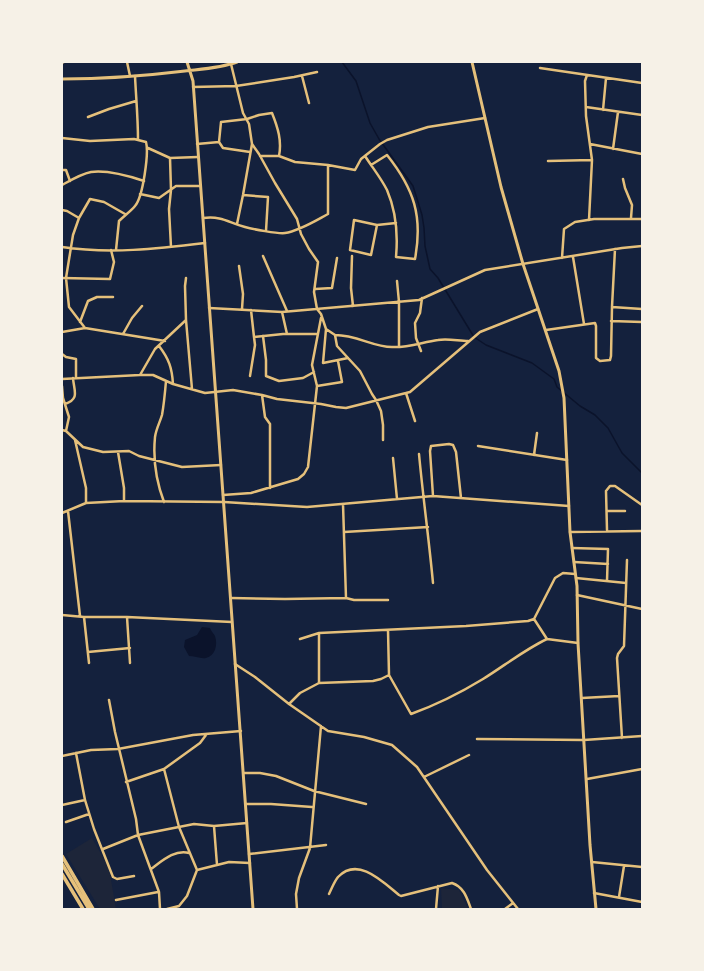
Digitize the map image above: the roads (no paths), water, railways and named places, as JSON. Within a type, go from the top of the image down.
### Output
[{"type":"main road","points":[[187,62],[193,87],[254,909]]},
{"type":"main road","points":[[62,79],[135,76],[189,70],[237,62]]},
{"type":"main road","points":[[472,62],[501,187],[523,264],[559,371],[564,398],[570,532],[576,576],[578,643],[593,893],[596,909]]},
{"type":"main road","points":[[62,856],[93,909]]},
{"type":"main road","points":[[62,864],[89,909]]},
{"type":"main road","points":[[62,874],[83,909]]},
{"type":"street","points":[[127,62],[130,76]]},
{"type":"street","points":[[231,64],[243,113],[249,124],[252,144],[237,224]]},
{"type":"street","points":[[540,68],[642,83]]},
{"type":"street","points":[[193,87],[236,86],[302,76],[317,72]]},
{"type":"street","points":[[135,76],[136,101],[138,109],[138,140]]},
{"type":"street","points":[[302,76],[309,103]]},
{"type":"street","points":[[587,76],[585,81],[586,107],[592,160],[589,220]]},
{"type":"street","points":[[603,110],[606,78]]},
{"type":"street","points":[[88,117],[136,101]]},
{"type":"street","points":[[586,107],[642,115]]},
{"type":"street","points":[[613,148],[618,112]]},
{"type":"street","points":[[250,152],[223,148],[219,142],[221,122],[246,119],[272,113],[279,131],[279,156]]},
{"type":"street","points":[[260,156],[279,156],[295,162],[328,165],[355,170],[360,159],[387,140],[428,127],[485,118]]},
{"type":"street","points":[[62,138],[90,141],[134,139],[146,142],[148,148],[144,181],[136,205],[119,221],[116,250]]},
{"type":"street","points":[[197,144],[219,142]]},
{"type":"street","points":[[252,144],[297,219],[309,250],[318,262],[315,289],[317,309],[326,329],[323,363],[348,358]]},
{"type":"street","points":[[590,144],[642,154],[642,150]]},
{"type":"street","points":[[148,148],[170,158],[198,157]]},
{"type":"street","points":[[365,156],[387,190],[396,223],[396,257],[415,259],[418,246],[418,221],[408,186],[387,155],[371,165]]},
{"type":"street","points":[[170,158],[171,190],[169,209],[171,247]]},
{"type":"street","points":[[548,161],[592,160]]},
{"type":"street","points":[[203,218],[214,217],[245,227],[284,233],[300,228],[328,214],[328,165]]},
{"type":"street","points":[[62,170],[66,170],[70,181]]},
{"type":"street","points":[[62,185],[83,174],[98,172],[144,181]]},
{"type":"street","points":[[623,179],[632,205],[632,218]]},
{"type":"street","points":[[140,194],[159,198],[176,186],[200,186]]},
{"type":"street","points":[[243,195],[268,197],[266,231]]},
{"type":"street","points":[[85,328],[69,307],[64,278],[70,248],[79,218],[90,199],[104,202],[125,214]]},
{"type":"street","points":[[62,210],[67,211],[79,218]]},
{"type":"street","points":[[562,258],[564,229],[575,222],[632,218],[642,219]]},
{"type":"street","points":[[377,225],[371,255],[350,250],[354,220],[377,225],[396,223]]},
{"type":"street","points":[[62,246],[70,248],[116,250],[171,247],[205,243]]},
{"type":"street","points":[[209,308],[282,312],[419,300],[438,290],[485,270],[642,246]]},
{"type":"street","points":[[546,330],[596,323],[596,358],[600,361],[610,360],[615,249]]},
{"type":"street","points":[[64,278],[110,279],[114,262],[111,250]]},
{"type":"street","points":[[263,256],[287,311]]},
{"type":"street","points":[[352,256],[351,288],[354,306]]},
{"type":"street","points":[[573,257],[584,324]]},
{"type":"street","points":[[315,289],[332,288],[337,258]]},
{"type":"street","points":[[239,266],[243,294],[242,309]]},
{"type":"street","points":[[186,278],[186,320],[192,389]]},
{"type":"street","points":[[397,281],[400,302],[399,347]]},
{"type":"street","points":[[80,322],[88,301],[97,297],[113,297]]},
{"type":"street","points":[[422,298],[420,313],[415,323],[416,338],[422,352]]},
{"type":"street","points":[[123,334],[132,318],[142,306]]},
{"type":"street","points":[[612,307],[642,309]]},
{"type":"street","points":[[62,379],[75,377],[153,376],[173,384],[204,393],[233,390],[277,399],[346,408],[410,392],[480,332],[538,309]]},
{"type":"street","points":[[250,376],[255,345],[251,310]]},
{"type":"street","points":[[282,312],[287,334]]},
{"type":"street","points":[[223,495],[251,493],[298,479],[304,474],[308,467],[317,386],[312,365],[321,317]]},
{"type":"street","points":[[140,375],[155,349],[186,320]]},
{"type":"street","points":[[611,321],[642,322]]},
{"type":"street","points":[[62,332],[85,328],[165,340]]},
{"type":"street","points":[[326,329],[335,335],[354,337],[380,346],[399,347],[440,339],[468,341]]},
{"type":"street","points":[[254,337],[287,334],[318,334]]},
{"type":"street","points":[[335,335],[337,346],[360,371],[376,400],[382,418],[382,440]]},
{"type":"street","points":[[263,336],[266,376],[279,381],[303,378],[314,372]]},
{"type":"street","points":[[159,346],[166,356],[172,370],[173,384]]},
{"type":"street","points":[[62,354],[66,357],[76,359],[75,398],[72,402],[65,404]]},
{"type":"street","points":[[317,386],[342,382],[338,361]]},
{"type":"street","points":[[164,502],[158,487],[155,436],[162,416],[166,381]]},
{"type":"street","points":[[62,386],[69,417],[66,431]]},
{"type":"street","points":[[406,393],[415,421]]},
{"type":"street","points":[[262,395],[265,417],[270,424],[270,488]]},
{"type":"street","points":[[62,430],[66,431],[83,447],[103,452],[129,451],[139,456],[182,467],[221,465]]},
{"type":"street","points":[[534,455],[537,433]]},
{"type":"street","points":[[75,440],[86,488],[86,503]]},
{"type":"street","points":[[433,496],[431,446],[449,444],[453,445],[456,452],[461,498]]},
{"type":"street","points":[[478,446],[567,460]]},
{"type":"street","points":[[118,452],[124,488],[124,501]]},
{"type":"street","points":[[419,454],[433,583]]},
{"type":"street","points":[[393,458],[397,499]]},
{"type":"street","points":[[607,530],[606,491],[612,485],[642,505]]},
{"type":"street","points":[[62,514],[86,503],[124,501],[224,502],[307,507],[423,496],[569,506]]},
{"type":"street","points":[[344,504],[346,598]]},
{"type":"street","points":[[68,511],[80,616]]},
{"type":"street","points":[[606,511],[625,511]]},
{"type":"street","points":[[344,532],[428,527]]},
{"type":"street","points":[[570,532],[607,530],[642,531]]},
{"type":"street","points":[[572,548],[606,548],[608,551],[608,581]]},
{"type":"street","points":[[622,738],[617,658],[624,646],[624,605],[627,560]]},
{"type":"street","points":[[574,562],[608,564]]},
{"type":"street","points":[[300,639],[319,633],[528,621],[534,619],[555,578],[563,573],[626,583]]},
{"type":"street","points":[[577,595],[642,609]]},
{"type":"street","points":[[231,598],[346,598],[354,600],[388,600]]},
{"type":"street","points":[[62,615],[233,622]]},
{"type":"street","points":[[84,617],[89,663]]},
{"type":"street","points":[[127,617],[130,663]]},
{"type":"street","points":[[534,619],[547,639]]},
{"type":"street","points":[[388,630],[389,675],[411,714],[431,707],[475,684],[532,646],[547,639],[578,643]]},
{"type":"street","points":[[319,633],[319,683]]},
{"type":"street","points":[[88,652],[130,648]]},
{"type":"street","points":[[236,664],[256,677],[289,704],[328,731],[364,737],[392,745],[417,767],[487,870],[518,909]]},
{"type":"street","points":[[289,704],[300,693],[319,683],[373,681],[389,675]]},
{"type":"street","points":[[582,698],[619,696]]},
{"type":"street","points":[[109,700],[118,749],[136,819],[138,835],[159,892],[160,909]]},
{"type":"street","points":[[297,909],[296,894],[298,878],[310,848],[312,807],[321,726]]},
{"type":"street","points":[[62,756],[91,750],[118,749],[193,735],[240,731]]},
{"type":"street","points":[[126,782],[164,769],[200,743],[206,734]]},
{"type":"street","points":[[477,739],[584,740],[642,736]]},
{"type":"street","points":[[76,753],[89,814],[113,877],[117,879],[134,876]]},
{"type":"street","points":[[424,777],[469,755]]},
{"type":"street","points":[[164,769],[179,827],[197,870],[187,896],[179,906],[167,909]]},
{"type":"street","points":[[587,779],[642,769]]},
{"type":"street","points":[[244,773],[260,773],[276,776],[314,790],[366,804]]},
{"type":"street","points":[[62,805],[85,800]]},
{"type":"street","points":[[246,804],[312,807]]},
{"type":"street","points":[[66,822],[89,814]]},
{"type":"street","points":[[103,849],[138,835],[194,824],[214,826],[247,823]]},
{"type":"street","points":[[214,826],[217,865]]},
{"type":"street","points":[[250,854],[326,845]]},
{"type":"street","points":[[151,869],[175,853],[189,853]]},
{"type":"street","points":[[197,870],[229,862],[250,862]]},
{"type":"street","points":[[592,862],[642,867]]},
{"type":"street","points":[[620,897],[624,866]]},
{"type":"street","points":[[329,894],[337,878],[345,872],[352,869],[363,870],[377,876],[401,896],[452,883],[458,885],[464,892],[471,909]]},
{"type":"street","points":[[436,909],[438,886]]},
{"type":"street","points":[[116,900],[159,892]]},
{"type":"street","points":[[593,893],[642,902]]},
{"type":"street","points":[[505,909],[513,903]]},
{"type":"waterway","points":[[342,62],[356,81],[370,123],[379,139],[413,186],[422,215],[425,246],[430,269],[438,278],[474,337],[486,345],[532,363],[554,379],[557,387],[580,406],[595,415],[608,428],[622,453],[642,473]]}]
